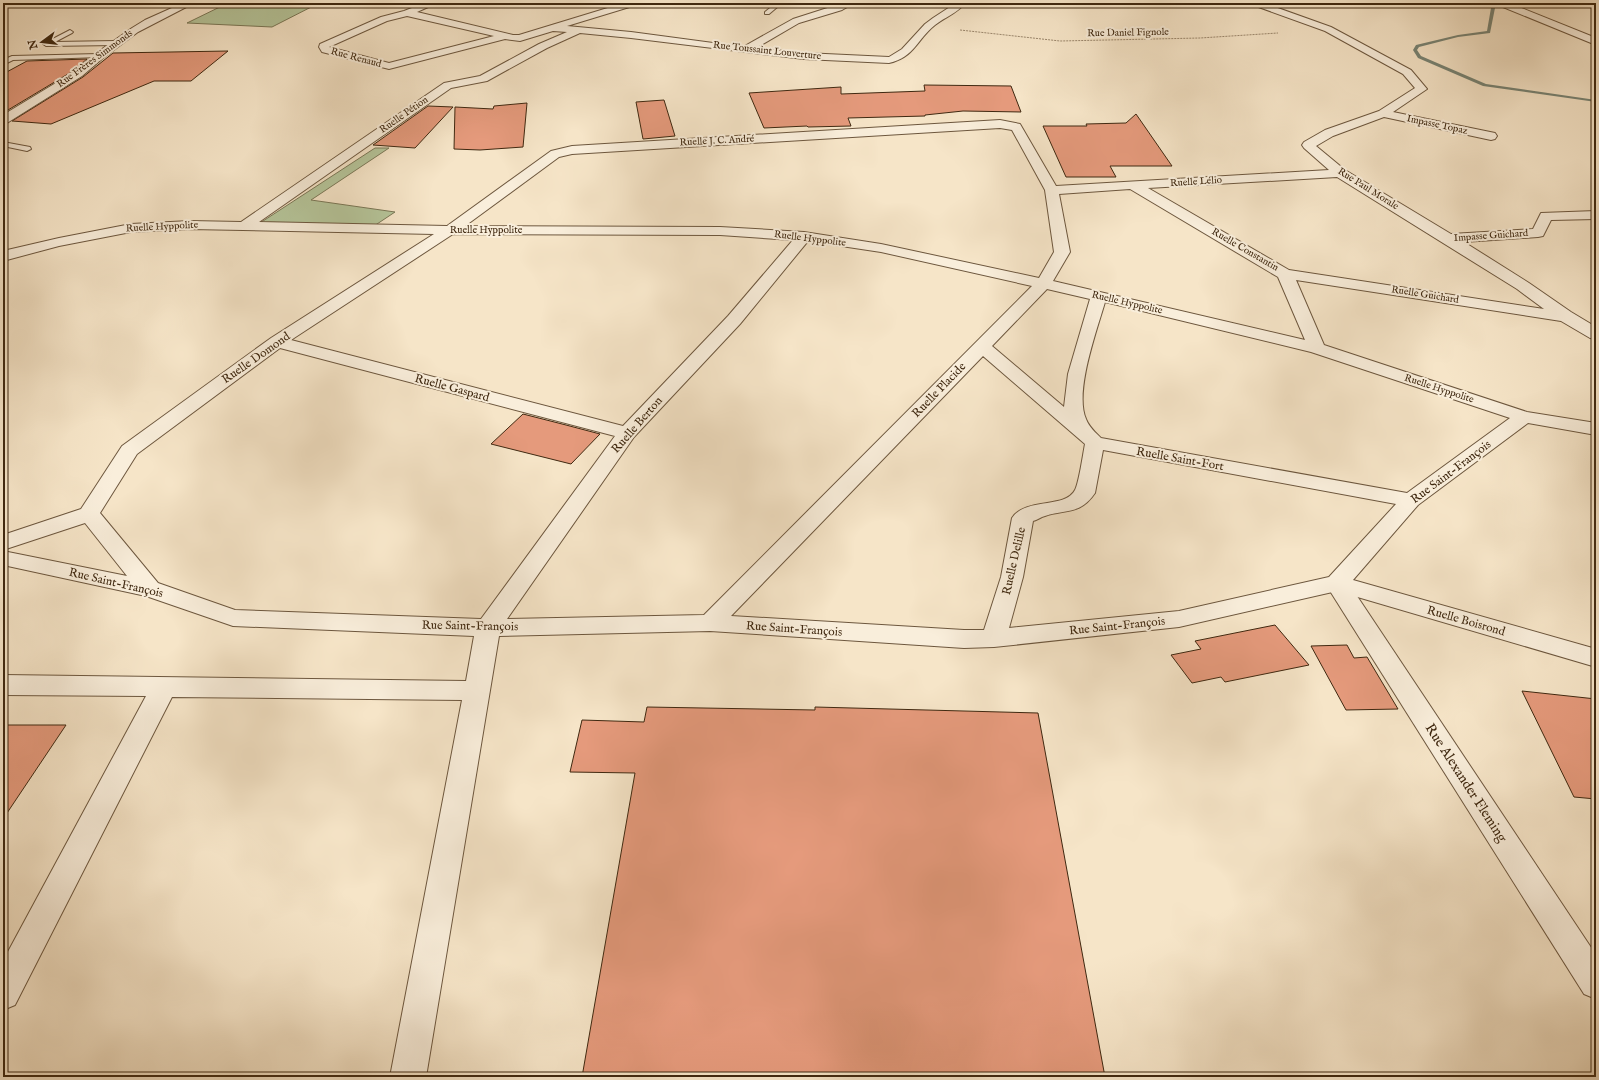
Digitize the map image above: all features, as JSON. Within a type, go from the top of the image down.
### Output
[{"type":"street","name":"Rue Frères Simmonds","points":[[3,120],[78,74],[98,56],[148,22],[190,3]]},
{"type":"street","name":"Rue Renaud","points":[[433,3],[407,13],[384,19],[324,46],[324,48],[326,50],[389,66],[504,36]]},
{"type":"street","points":[[407,13],[472,27],[513,38],[525,37],[633,3]]},
{"type":"street","points":[[745,50],[796,21],[839,8],[850,3]]},
{"type":"street","name":"Rue Toussaint Louverture","points":[[554,28],[638,36],[804,56],[896,59],[899,58],[929,25],[955,9],[961,3]]},
{"type":"street","name":"Rue Paul Morale","points":[[1256,3],[1328,29],[1407,72],[1421,89],[1383,113],[1329,133],[1308,144],[1340,173],[1523,286],[1565,316],[1596,334]]},
{"type":"street","points":[[1501,3],[1528,16],[1596,42]]},
{"type":"street","name":"Ruelle Pétion","points":[[244,226],[448,85],[484,78],[544,46],[577,31]]},
{"type":"street","name":"Impasse Topaz","points":[[1383,113],[1491,136]]},
{"type":"street","name":"Ruelle J. C. André","points":[[450,230],[555,154],[563,151],[1000,124],[1010,125]]},
{"type":"street","name":"Ruelle Placide","points":[[710,623],[1043,284],[1062,252],[1052,190],[1016,127],[1010,125]]},
{"type":"street","name":"Ruelle Lélio","points":[[1052,190],[1340,173]]},
{"type":"street","name":"Ruelle Constantin","points":[[1134,186],[1285,274],[1317,348]]},
{"type":"street","name":"Impasse Guichard","points":[[1448,239],[1538,232],[1546,216],[1596,215]]},
{"type":"street","name":"Ruelle Hyppolite","points":[[3,256],[59,242],[131,228],[190,225],[450,230],[720,231],[804,236],[881,248],[1099,296],[1317,348],[1524,417],[1596,429]]},
{"type":"street","name":"Ruelle Domond","points":[[90,514],[129,450],[277,342],[450,230]]},
{"type":"street","name":"Ruelle Berton","points":[[488,628],[627,433],[734,320],[804,236]]},
{"type":"street","name":"Ruelle Guichard","points":[[1285,274],[1565,316]]},
{"type":"street","points":[[1095,444],[1081,428],[1074,415],[1074,386],[1099,296]]},
{"type":"street","name":"Ruelle Gaspard","points":[[277,342],[627,433]]},
{"type":"street","points":[[982,346],[1095,444]]},
{"type":"street","name":"Rue Saint-François","points":[[3,558],[150,589],[234,618],[488,628],[710,623],[956,638],[994,638],[1179,619],[1336,583],[1411,500],[1524,417]]},
{"type":"street","name":"Ruelle Saint-Fort","points":[[1095,444],[1411,500]]},
{"type":"street","name":"Ruelle Delille","points":[[994,638],[1012,577],[1023,518],[1039,510],[1070,505],[1085,493],[1095,444]]},
{"type":"street","points":[[3,543],[90,514],[150,589]]},
{"type":"street","name":"Ruelle Boisrond","points":[[1336,583],[1596,658]]},
{"type":"street","name":"Rue Alexander Fleming","points":[[1336,583],[1596,983]]},
{"type":"street","points":[[408,1077],[488,628]]},
{"type":"street","points":[[3,685],[477,691]]},
{"type":"street","points":[[3,994],[164,687]]},
{"type":"lane","points":[[767,13],[779,3]]},
{"type":"lane","points":[[70,32],[46,44],[116,43]]},
{"type":"lane","points":[[3,58],[98,56]]},
{"type":"lane","points":[[3,63],[12,58]]},
{"type":"lane","points":[[3,144],[27,149]]},
{"type":"path","name":"Rue Daniel Fignole","points":[[929,25],[1060,41],[1200,38],[1283,32]]},
{"type":"green space","points":[[228,3],[319,3],[272,27],[187,23]]},
{"type":"green space","points":[[375,148],[389,148],[311,200],[395,212],[374,226],[260,223]]},
{"type":"building","points":[[228,51],[191,81],[154,81],[51,124],[12,121],[83,77],[113,53]]},
{"type":"building","points":[[87,59],[73,71],[3,113],[3,74],[27,61]]},
{"type":"building","points":[[924,85],[1011,86],[1021,112],[963,111],[925,116],[848,118],[851,126],[764,128],[749,93],[841,87],[841,94],[925,91]]},
{"type":"building","points":[[664,100],[675,136],[643,139],[636,102]]},
{"type":"building","points":[[527,103],[523,147],[480,150],[454,149],[455,107],[493,109],[494,106]]},
{"type":"building","points":[[428,106],[453,107],[415,148],[373,145]]},
{"type":"building","points":[[1136,114],[1172,166],[1110,166],[1116,177],[1066,177],[1043,126],[1087,126],[1086,124],[1126,123]]},
{"type":"building","points":[[523,414],[600,434],[571,464],[491,444]]},
{"type":"building","points":[[1275,625],[1309,665],[1225,682],[1221,677],[1192,683],[1171,655],[1201,649],[1195,641]]},
{"type":"building","points":[[1347,645],[1354,658],[1367,657],[1398,709],[1346,710],[1311,646]]},
{"type":"building","points":[[1522,691],[1596,699],[1596,799],[1574,797]]},
{"type":"building","points":[[647,707],[815,710],[815,707],[1038,713],[1105,1077],[582,1077],[635,773],[570,772],[582,720],[644,722]]},
{"type":"building","points":[[3,725],[66,725],[3,819]]},
{"type":"waterway","points":[[1483,3],[1493,8],[1489,32],[1458,36],[1417,46],[1415,50],[1419,57],[1485,85],[1596,101]]}]
